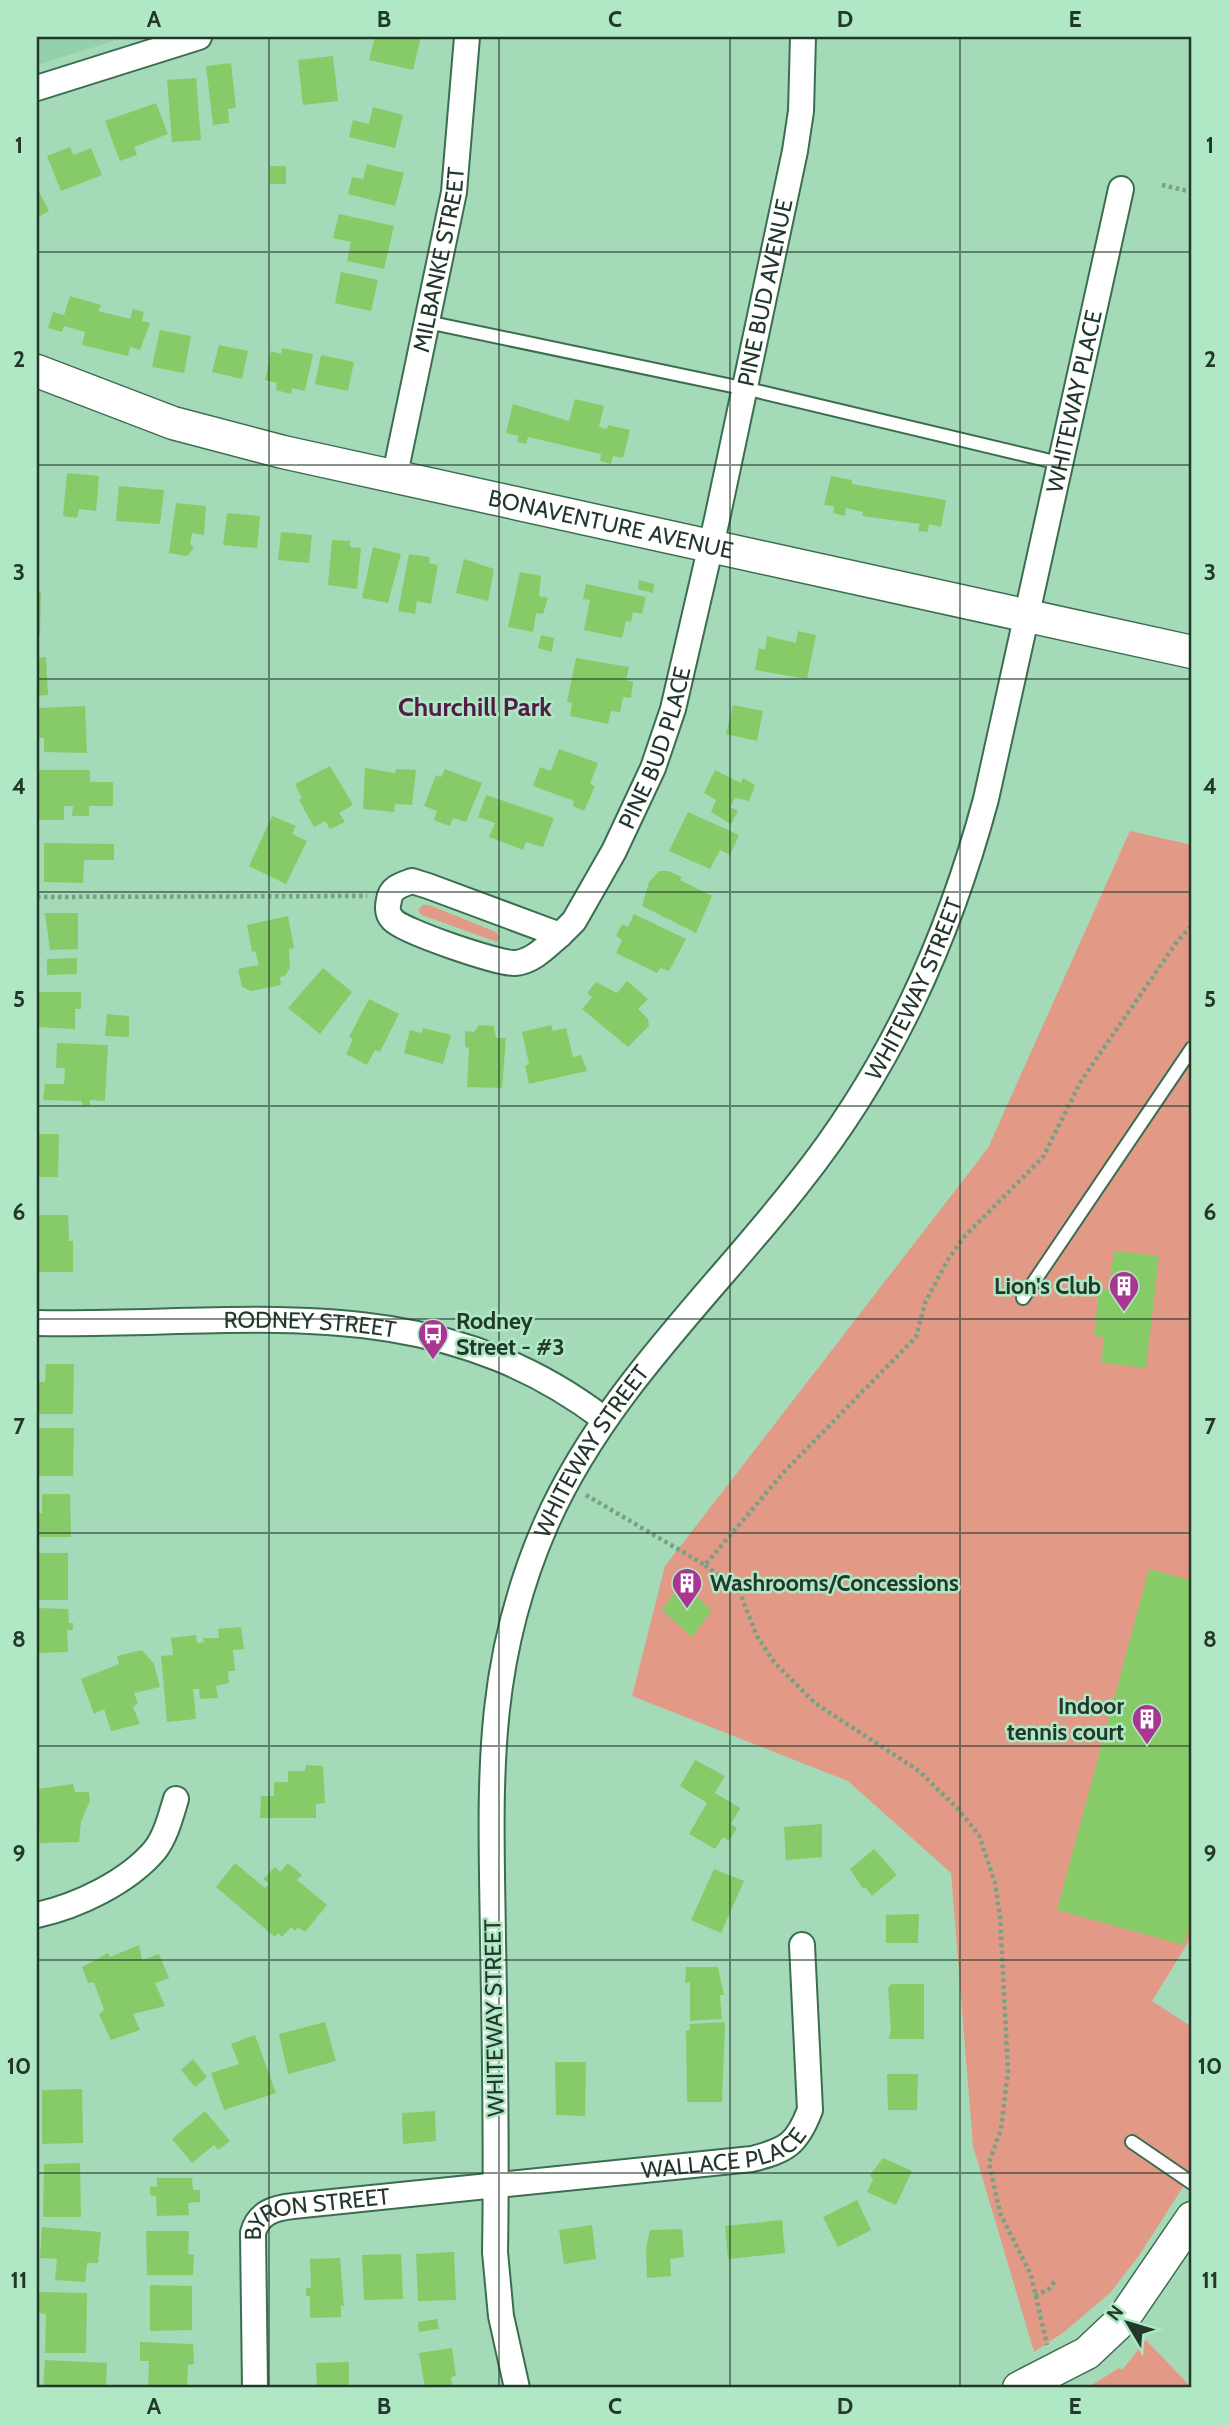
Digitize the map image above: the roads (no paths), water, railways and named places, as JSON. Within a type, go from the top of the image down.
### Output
[{"type":"street","points":[[37,88],[199,37]]},
{"type":"street","name":"MILBANKE STREET","points":[[394,479],[458,163],[467,37]]},
{"type":"street","name":"PINE BUD AVENUE","points":[[711,545],[795,151],[801,111],[803,37]]},
{"type":"street","name":"WHITEWAY PLACE","points":[[1029,615],[1059,463],[1121,189]]},
{"type":"street","name":"BONAVENTURE AVENUE","points":[[37,371],[173,423],[394,479],[711,545],[1192,652]]},
{"type":"street","name":"PINE BUD PLACE","points":[[561,935],[412,881],[398,886],[389,895],[387,910],[393,922],[494,960],[516,963],[536,956],[561,935],[574,921],[597,884],[653,768],[673,709],[711,545]]},
{"type":"street","name":"WHITEWAY STREET","points":[[517,2388],[498,2286],[491,1810],[495,1705],[516,1607],[544,1528],[567,1481],[604,1419],[798,1186],[842,1127],[891,1048],[934,958],[972,851],[1029,615]]},
{"type":"street","points":[[1149,641],[1192,635]]},
{"type":"street","name":"RODNEY STREET","points":[[37,1323],[332,1321],[401,1329],[456,1342],[494,1356],[574,1398],[604,1419]]},
{"type":"street","points":[[37,1915],[90,1897],[125,1876],[156,1849],[176,1799]]},
{"type":"street","name":"WALLACE PLACE","points":[[497,2185],[752,2159],[782,2151],[802,2134],[810,2110],[802,1945]]},
{"type":"street","name":"BYRON STREET","points":[[255,2388],[253,2233],[256,2222],[265,2214],[279,2208],[497,2185]]},
{"type":"street","points":[[1019,2388],[1087,2353],[1122,2319],[1153,2279],[1192,2218]]},
{"type":"lane","points":[[427,322],[745,389],[1059,463]]},
{"type":"lane","points":[[1023,1298],[1192,1048]]},
{"type":"lane","points":[[1132,2142],[1192,2183]]},
{"type":"place","name":"Lion's Club","points":[[1124,1313]]},
{"type":"place","name":"Rodney Street - #3","points":[[433,1361]]},
{"type":"place","name":"Washrooms/Concessions","points":[[687,1610]]},
{"type":"place","name":"Indoor tennis court","points":[[1147,1746]]},
{"type":"district","name":"Churchill Park","points":[[475,707]]}]
